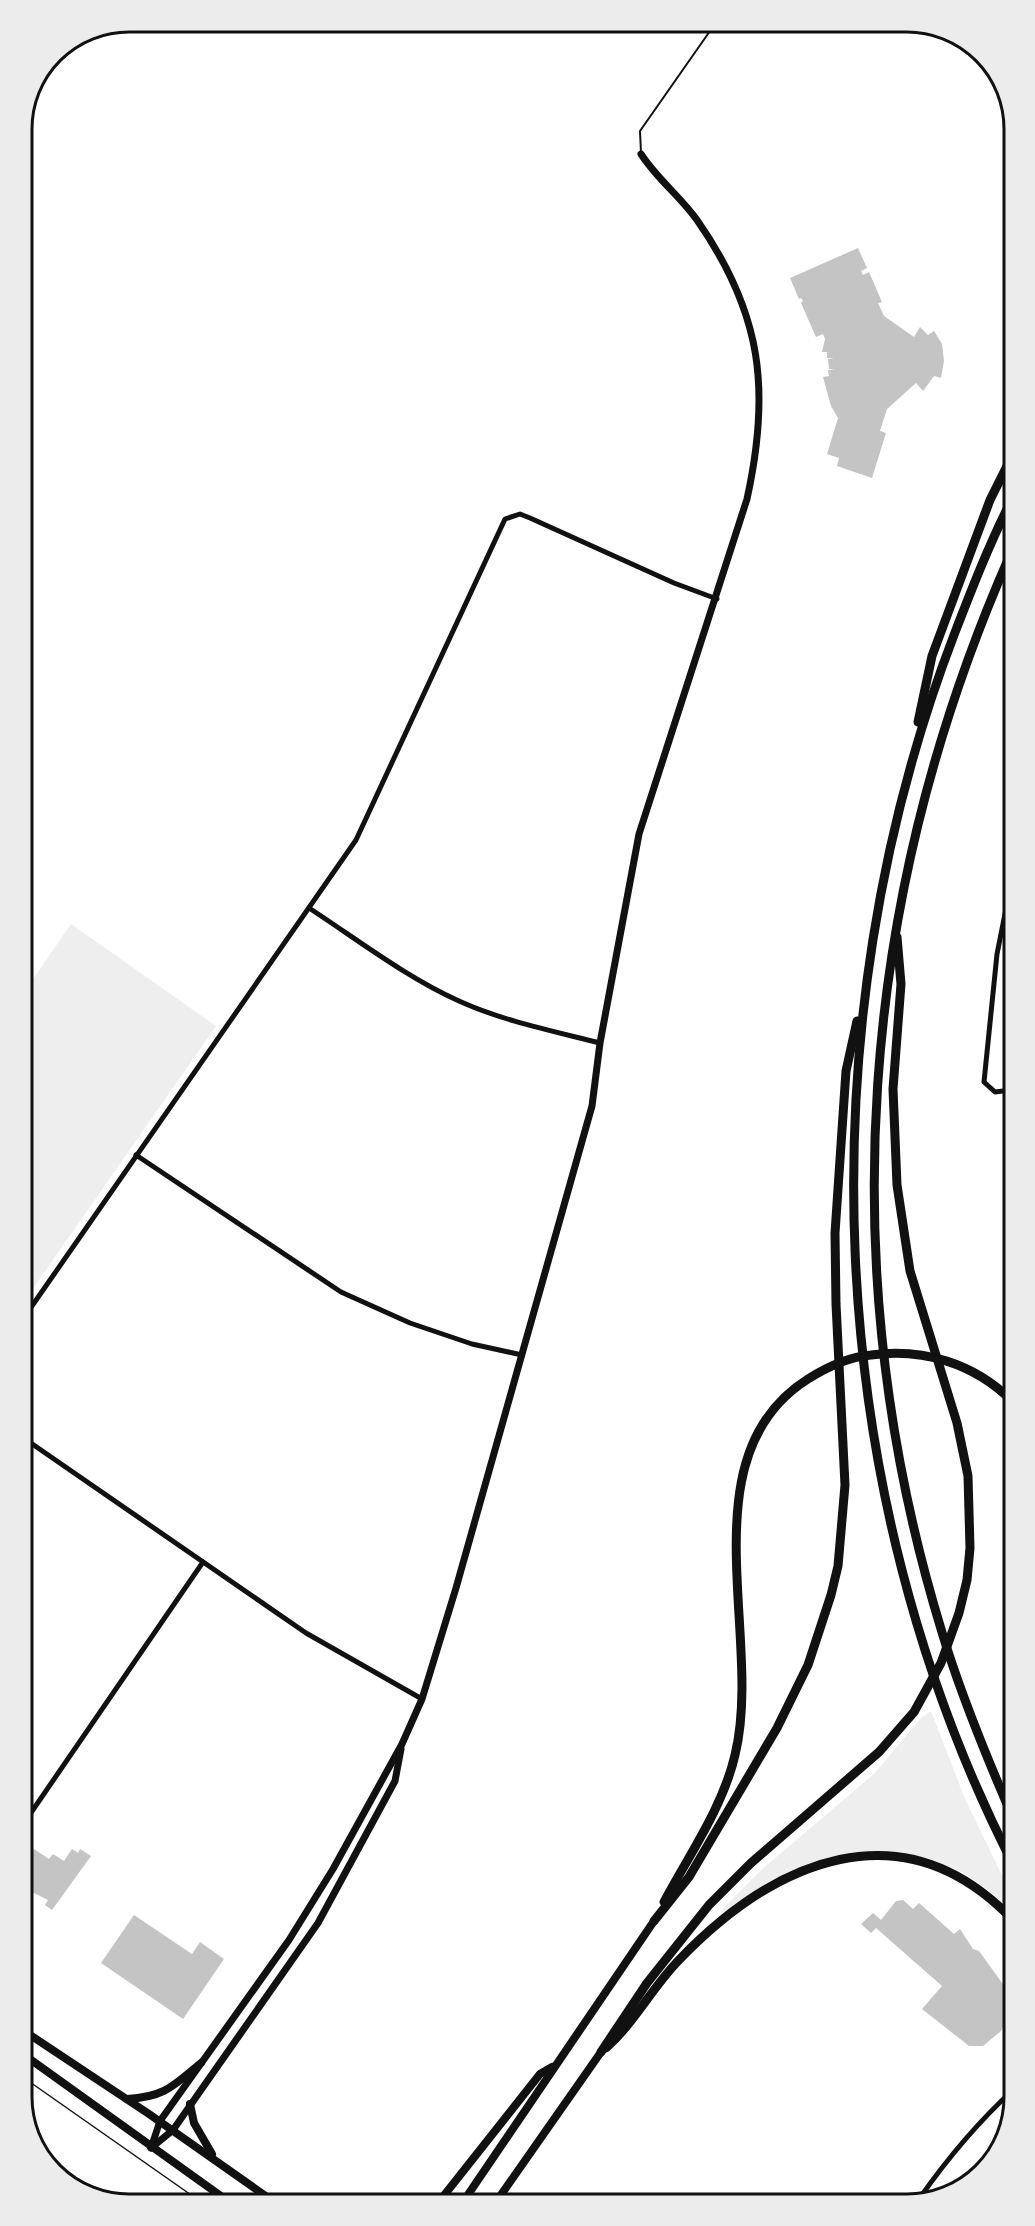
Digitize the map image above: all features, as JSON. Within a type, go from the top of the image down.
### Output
[{"type":"highway","points":[[1004,472],[990,500],[932,656],[908,774],[884,873],[866,984],[857,1077],[854,1195],[859,1303],[875,1440],[906,1582],[929,1660],[981,1796],[1004,1845]]},
{"type":"highway","points":[[908,774],[934,688],[979,571],[1004,516]]},
{"type":"highway","points":[[1004,569],[973,641],[943,727],[916,822],[896,922],[885,994],[874,1136],[875,1249],[882,1347],[909,1508],[940,1628],[966,1702],[1004,1796]]},
{"type":"highway","points":[[602,2052],[647,1983],[709,1905],[751,1863],[879,1752],[914,1712],[941,1663],[952,1637],[967,1580],[971,1525],[968,1476],[957,1423],[910,1271],[897,1185],[893,1089],[901,984],[896,922]]},
{"type":"highway","points":[[654,1921],[689,1877],[785,1713],[811,1657],[825,1618],[836,1576],[845,1485],[836,1304],[835,1233],[846,1071],[866,984]]},
{"type":"highway","points":[[654,1921],[724,1790],[735,1755],[743,1684],[736,1526],[742,1477],[752,1445],[760,1430],[778,1405],[802,1383],[835,1364],[878,1354],[929,1356],[966,1368],[994,1384],[1004,1393]]},
{"type":"highway","points":[[602,2052],[619,2036],[678,1962],[705,1936],[768,1886],[809,1868],[861,1856],[911,1860],[963,1880],[990,1898],[1004,1911]]},
{"type":"main road","points":[[468,2194],[654,1921]]},
{"type":"main road","points":[[32,2036],[160,2121],[263,2194]]},
{"type":"main road","points":[[502,2194],[602,2052]]},
{"type":"main road","points":[[32,2061],[218,2194]]},
{"type":"main road","points":[[127,2099],[154,2097],[169,2089],[201,2063]]},
{"type":"main road","points":[[445,2194],[540,2074],[555,2065]]},
{"type":"main road","points":[[190,2104],[197,2128],[214,2158]]},
{"type":"street","points":[[151,2148],[160,2121],[293,1934],[333,1869],[402,1744],[422,1699],[457,1587],[592,1106],[600,1043],[639,834],[717,599],[747,499],[756,460],[761,413],[760,370],[741,296],[718,251],[695,218],[655,175],[641,154]]},
{"type":"street","points":[[32,1306],[356,840],[499,529],[511,515],[520,514],[530,518],[674,583],[717,599]]},
{"type":"street","points":[[309,908],[387,959],[459,1001],[534,1026],[600,1043]]},
{"type":"street","points":[[1004,922],[997,954],[984,1082],[995,1092],[1004,1091]]},
{"type":"street","points":[[136,1155],[341,1292],[410,1323],[472,1344],[522,1354]]},
{"type":"street","points":[[32,1443],[306,1633],[422,1699]]},
{"type":"street","points":[[32,1811],[203,1562]]},
{"type":"street","points":[[151,2148],[173,2130],[318,1923],[395,1781],[402,1744]]},
{"type":"street","points":[[922,2193],[941,2167],[989,2111],[1004,2098]]},
{"type":"lane","points":[[641,154],[640,131],[709,32]]},
{"type":"path","points":[[32,2084],[190,2194]]},
{"type":"shaded area","points":[[71,924],[216,1026],[32,1290],[32,980]]},
{"type":"shaded area","points":[[931,1711],[965,1799],[1004,1879],[1004,1905],[979,1883],[944,1864],[907,1854],[870,1852],[832,1858],[795,1871],[758,1890],[723,1914],[721,1911],[761,1870],[874,1774],[921,1718]]},
{"type":"building","points":[[858,248],[867,268],[861,271],[863,275],[869,272],[882,302],[878,303],[884,316],[914,337],[920,327],[928,335],[934,331],[942,344],[944,361],[941,378],[934,376],[923,391],[916,383],[887,409],[880,431],[886,433],[872,478],[837,466],[839,458],[827,454],[838,418],[831,406],[823,377],[829,376],[828,370],[835,370],[829,369],[828,359],[834,358],[827,358],[827,352],[822,352],[825,339],[823,334],[816,337],[801,303],[803,301],[799,299],[790,278]]},
{"type":"building","points":[[34,1849],[49,1859],[53,1854],[64,1861],[72,1849],[78,1853],[80,1849],[91,1856],[52,1910],[45,1905],[48,1900],[32,1892],[32,1852]]},
{"type":"building","points":[[903,1900],[913,1909],[919,1903],[954,1934],[960,1929],[973,1949],[979,1951],[1004,1986],[1004,2025],[1001,2031],[983,2046],[969,2046],[922,2009],[942,1986],[876,1928],[871,1933],[861,1924],[873,1913],[881,1920],[896,1901]]},
{"type":"building","points":[[134,1915],[192,1954],[200,1942],[224,1959],[183,2019],[101,1963]]}]
